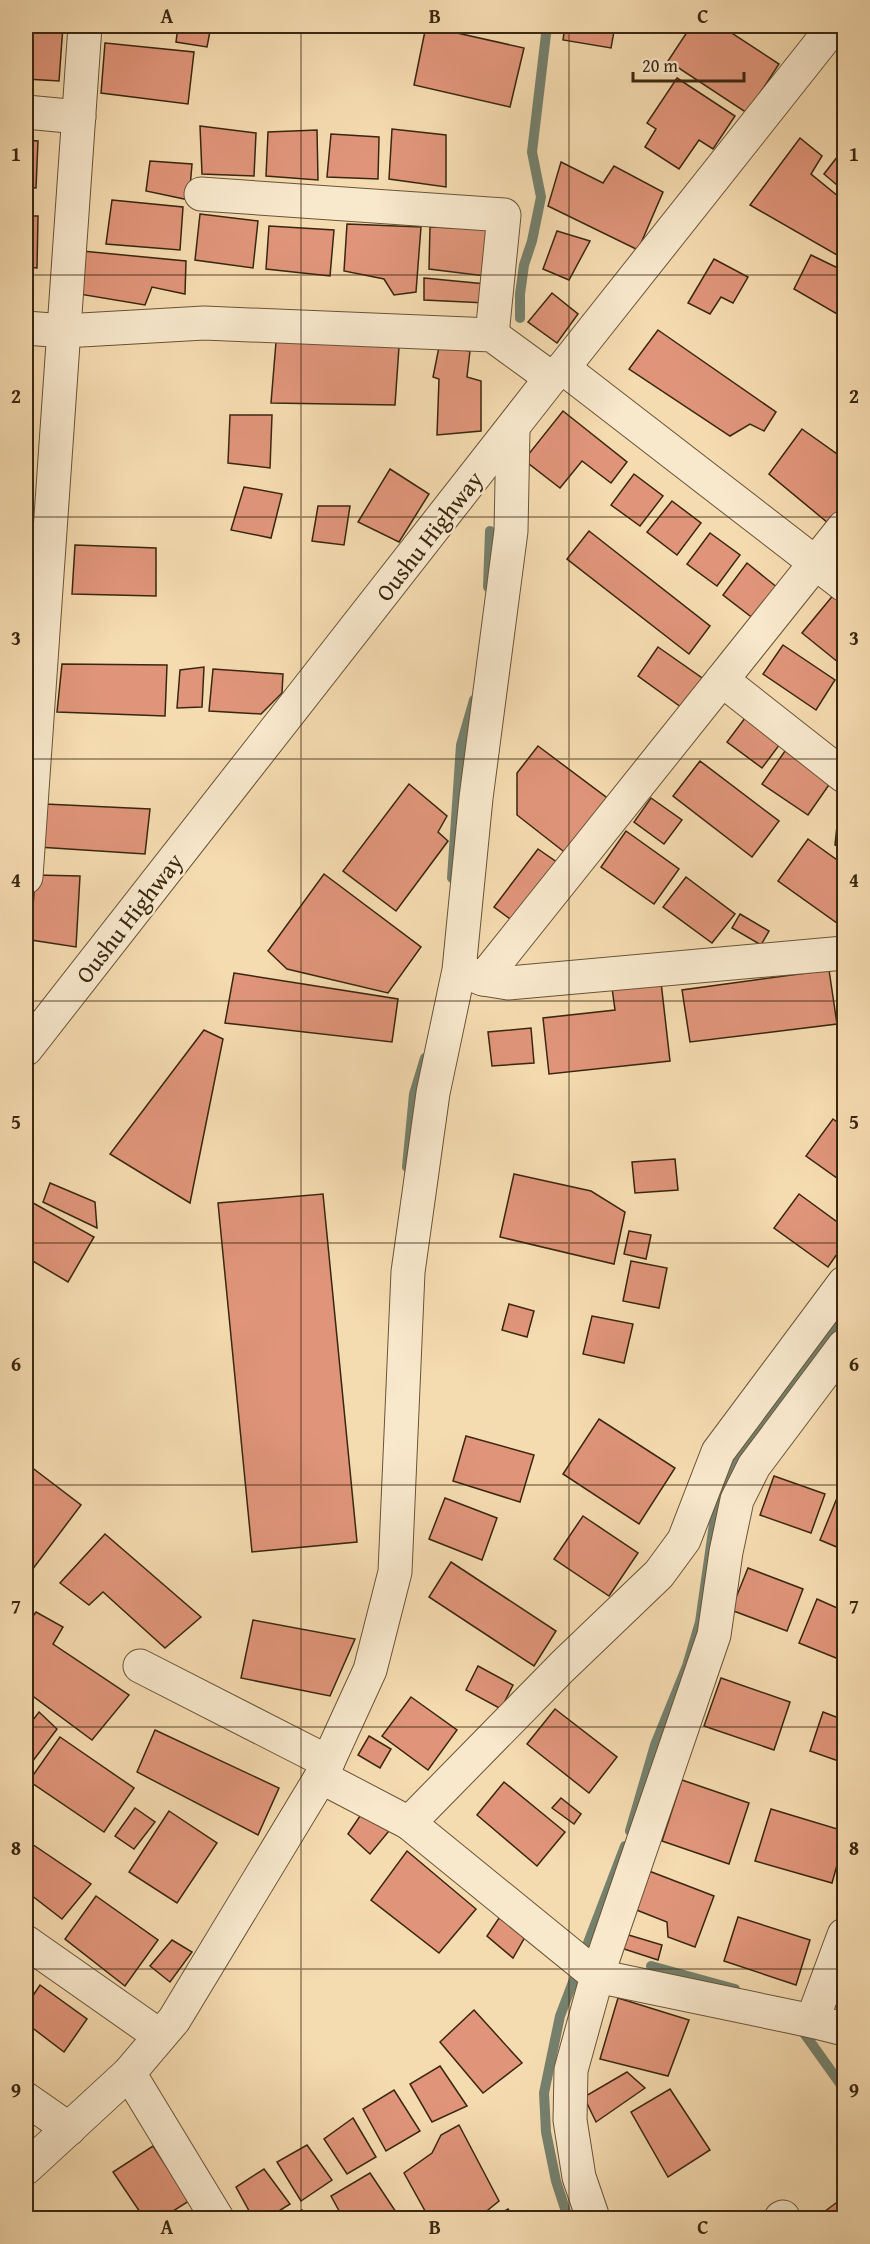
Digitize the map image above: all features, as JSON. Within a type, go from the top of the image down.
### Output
[{"type":"street","points":[[26,877],[85,26]]},
{"type":"street","name":"Oushu Highway","points":[[26,1049],[557,373],[834,26]]},
{"type":"street","points":[[26,112],[79,117]]},
{"type":"street","points":[[201,194],[504,215],[492,335]]},
{"type":"street","points":[[26,328],[64,331],[204,323],[492,335],[557,373],[816,562],[844,585]]},
{"type":"street","points":[[26,2168],[129,2073],[174,2020],[325,1769],[370,1670],[395,1572],[408,1272],[433,1093],[471,974],[476,798],[512,531],[513,430]]},
{"type":"street","points":[[471,974],[722,680],[844,527]]},
{"type":"street","points":[[722,680],[844,776]]},
{"type":"street","points":[[471,974],[508,983],[844,953]]},
{"type":"street","points":[[409,1823],[563,1665],[659,1574],[684,1540],[718,1452],[844,1282]]},
{"type":"street","points":[[593,2218],[579,2178],[570,2110],[571,2070],[585,1967],[714,1635],[726,1552],[737,1500],[754,1466],[844,1346]]},
{"type":"street","points":[[140,1666],[325,1769],[409,1823],[585,1967],[844,2029]]},
{"type":"street","points":[[812,2020],[844,1935]]},
{"type":"street","points":[[26,1942],[160,2036]]},
{"type":"street","points":[[129,2073],[217,2218]]},
{"type":"street","points":[[26,2099],[69,2129]]},
{"type":"building","points":[[26,26],[63,26],[59,81],[26,79]]},
{"type":"building","points":[[178,26],[211,26],[207,47],[176,42]]},
{"type":"building","points":[[426,26],[524,48],[510,107],[414,85]]},
{"type":"building","points":[[565,26],[615,26],[611,48],[563,40]]},
{"type":"building","points":[[691,26],[721,26],[779,64],[747,113],[668,61]]},
{"type":"building","points":[[105,43],[194,52],[188,104],[101,93]]},
{"type":"building","points":[[677,78],[735,116],[713,149],[699,140],[679,169],[645,147],[656,129],[647,123]]},
{"type":"building","points":[[200,126],[256,133],[254,176],[202,174]]},
{"type":"building","points":[[392,129],[446,135],[446,187],[389,179]]},
{"type":"building","points":[[317,130],[318,180],[266,176],[268,132]]},
{"type":"building","points":[[331,134],[379,137],[378,179],[327,177]]},
{"type":"building","points":[[800,138],[822,156],[811,174],[844,201],[844,259],[750,205]]},
{"type":"building","points":[[26,140],[38,141],[36,188],[26,187]]},
{"type":"building","points":[[838,156],[844,162],[844,191],[824,174]]},
{"type":"building","points":[[150,161],[192,164],[189,200],[146,191]]},
{"type":"building","points":[[561,162],[603,183],[614,166],[663,192],[638,250],[548,206]]},
{"type":"building","points":[[112,200],[183,207],[180,250],[106,244]]},
{"type":"building","points":[[200,214],[258,221],[253,268],[195,260]]},
{"type":"building","points":[[26,216],[38,216],[37,268],[26,267]]},
{"type":"building","points":[[347,224],[421,227],[416,292],[394,295],[384,279],[344,271]]},
{"type":"building","points":[[269,226],[334,230],[330,276],[266,269]]},
{"type":"building","points":[[430,227],[491,229],[485,276],[429,269]]},
{"type":"building","points":[[557,231],[590,241],[569,280],[543,269]]},
{"type":"building","points":[[82,251],[186,261],[185,294],[152,287],[145,305],[73,293]]},
{"type":"building","points":[[811,255],[844,271],[844,318],[794,289]]},
{"type":"building","points":[[714,259],[748,277],[733,303],[721,297],[710,314],[688,303]]},
{"type":"building","points":[[424,278],[486,284],[486,303],[424,300]]},
{"type":"building","points":[[552,293],[578,314],[557,343],[528,322]]},
{"type":"building","points":[[658,330],[776,412],[764,431],[750,424],[730,436],[629,369]]},
{"type":"building","points":[[276,342],[399,347],[395,405],[271,403]]},
{"type":"building","points":[[439,347],[470,351],[467,377],[481,381],[481,431],[437,435],[439,379],[433,377]]},
{"type":"building","points":[[563,411],[627,462],[611,483],[582,461],[560,488],[524,460]]},
{"type":"building","points":[[230,415],[272,415],[270,468],[228,463]]},
{"type":"building","points":[[802,429],[844,459],[844,513],[834,528],[769,474]]},
{"type":"building","points":[[390,469],[429,494],[399,542],[358,522]]},
{"type":"building","points":[[634,474],[663,496],[640,526],[611,505]]},
{"type":"building","points":[[244,487],[282,494],[271,538],[231,530]]},
{"type":"building","points":[[672,501],[701,523],[677,555],[647,532]]},
{"type":"building","points":[[318,506],[350,506],[344,545],[312,541]]},
{"type":"building","points":[[589,531],[710,626],[689,654],[567,559]]},
{"type":"building","points":[[710,533],[740,555],[717,586],[687,564]]},
{"type":"building","points":[[75,545],[156,548],[156,596],[72,594]]},
{"type":"building","points":[[747,563],[778,588],[754,619],[723,595]]},
{"type":"building","points":[[835,593],[844,601],[844,667],[802,633]]},
{"type":"building","points":[[783,645],[835,680],[816,710],[763,674]]},
{"type":"building","points":[[658,647],[705,680],[685,710],[638,676]]},
{"type":"building","points":[[62,664],[167,665],[165,716],[57,712]]},
{"type":"building","points":[[204,667],[202,707],[177,708],[180,670]]},
{"type":"building","points":[[213,669],[283,674],[282,693],[261,714],[209,711]]},
{"type":"building","points":[[748,714],[783,740],[762,768],[727,742]]},
{"type":"building","points":[[538,746],[614,803],[572,858],[517,815],[517,773]]},
{"type":"building","points":[[785,751],[831,782],[808,815],[762,784]]},
{"type":"building","points":[[700,761],[779,821],[752,857],[673,796]]},
{"type":"building","points":[[409,784],[447,816],[438,832],[448,841],[396,911],[343,871]]},
{"type":"building","points":[[651,798],[682,820],[664,844],[634,822]]},
{"type":"building","points":[[45,804],[150,809],[145,854],[38,847]]},
{"type":"building","points":[[844,815],[844,851],[835,845],[837,826]]},
{"type":"building","points":[[626,831],[679,869],[654,904],[601,867]]},
{"type":"building","points":[[808,839],[844,865],[844,928],[778,881]]},
{"type":"building","points":[[538,849],[561,865],[517,924],[494,907]]},
{"type":"building","points":[[324,874],[421,947],[388,993],[287,969],[268,951]]},
{"type":"building","points":[[35,875],[80,876],[76,947],[31,940]]},
{"type":"building","points":[[686,877],[735,914],[712,943],[663,907]]},
{"type":"building","points":[[740,914],[769,931],[761,945],[732,928]]},
{"type":"building","points":[[829,970],[837,1024],[690,1042],[682,990]]},
{"type":"building","points":[[234,973],[398,999],[392,1042],[225,1023]]},
{"type":"building","points":[[661,982],[670,1061],[549,1074],[543,1018],[615,1010],[612,988]]},
{"type":"building","points":[[531,1028],[534,1063],[492,1066],[488,1032]]},
{"type":"building","points":[[204,1030],[223,1039],[190,1203],[110,1154]]},
{"type":"building","points":[[833,1119],[844,1127],[844,1183],[806,1156]]},
{"type":"building","points":[[675,1159],[678,1190],[635,1193],[632,1162]]},
{"type":"building","points":[[514,1174],[591,1191],[625,1212],[614,1264],[500,1237]]},
{"type":"building","points":[[50,1183],[95,1202],[97,1228],[43,1202]]},
{"type":"building","points":[[323,1194],[357,1542],[252,1552],[218,1203]]},
{"type":"building","points":[[799,1194],[844,1227],[844,1244],[828,1267],[774,1228]]},
{"type":"building","points":[[26,1199],[94,1237],[68,1282],[26,1257]]},
{"type":"building","points":[[629,1231],[651,1235],[646,1259],[624,1254]]},
{"type":"building","points":[[631,1261],[667,1268],[659,1308],[623,1301]]},
{"type":"building","points":[[509,1304],[534,1311],[527,1337],[502,1330]]},
{"type":"building","points":[[592,1316],[633,1324],[624,1363],[583,1354]]},
{"type":"building","points":[[599,1419],[675,1468],[639,1524],[563,1474]]},
{"type":"building","points":[[466,1436],[534,1455],[520,1502],[453,1481]]},
{"type":"building","points":[[26,1463],[81,1505],[26,1578]]},
{"type":"building","points":[[774,1476],[825,1494],[811,1533],[760,1515]]},
{"type":"building","points":[[445,1498],[497,1518],[482,1560],[429,1539]]},
{"type":"building","points":[[837,1498],[844,1501],[844,1550],[820,1540]]},
{"type":"building","points":[[583,1516],[638,1553],[609,1596],[554,1559]]},
{"type":"building","points":[[105,1534],[201,1617],[165,1648],[103,1592],[89,1605],[60,1583]]},
{"type":"building","points":[[451,1562],[556,1631],[534,1666],[429,1597]]},
{"type":"building","points":[[748,1568],[803,1589],[787,1631],[731,1610]]},
{"type":"building","points":[[817,1599],[844,1611],[844,1652],[841,1660],[799,1643]]},
{"type":"building","points":[[36,1612],[63,1627],[53,1644],[129,1695],[92,1740],[26,1691],[26,1626]]},
{"type":"building","points":[[253,1620],[355,1639],[330,1696],[241,1678]]},
{"type":"building","points":[[478,1666],[513,1685],[501,1709],[466,1690]]},
{"type":"building","points":[[721,1678],[790,1702],[774,1750],[704,1726]]},
{"type":"building","points":[[411,1697],[457,1730],[428,1770],[382,1736]]},
{"type":"building","points":[[555,1709],[617,1757],[589,1793],[527,1744]]},
{"type":"building","points":[[39,1712],[57,1729],[26,1770],[26,1729]]},
{"type":"building","points":[[823,1712],[844,1720],[844,1763],[810,1751]]},
{"type":"building","points":[[155,1730],[279,1788],[258,1835],[137,1772]]},
{"type":"building","points":[[369,1736],[391,1749],[380,1768],[358,1755]]},
{"type":"building","points":[[60,1737],[134,1788],[104,1832],[29,1781]]},
{"type":"building","points":[[682,1780],[749,1803],[729,1864],[662,1841]]},
{"type":"building","points":[[504,1782],[565,1832],[537,1866],[477,1815]]},
{"type":"building","points":[[561,1798],[581,1814],[574,1824],[552,1808]]},
{"type":"building","points":[[135,1808],[155,1822],[134,1849],[115,1836]]},
{"type":"building","points":[[771,1809],[844,1831],[844,1840],[832,1883],[755,1861]]},
{"type":"building","points":[[169,1811],[217,1843],[177,1903],[129,1872]]},
{"type":"building","points":[[362,1813],[389,1831],[370,1854],[348,1834]]},
{"type":"building","points":[[26,1840],[91,1884],[62,1919],[31,1895],[26,1902]]},
{"type":"building","points":[[407,1851],[476,1909],[439,1953],[371,1900]]},
{"type":"building","points":[[649,1871],[714,1896],[695,1947],[668,1937],[667,1922],[634,1909]]},
{"type":"building","points":[[96,1896],[158,1940],[125,1986],[65,1939]]},
{"type":"building","points":[[738,1917],[810,1940],[796,1985],[724,1961]]},
{"type":"building","points":[[499,1918],[525,1937],[513,1958],[487,1936]]},
{"type":"building","points":[[622,1933],[662,1945],[658,1960],[618,1947]]},
{"type":"building","points":[[172,1940],[192,1952],[170,1982],[150,1966]]},
{"type":"building","points":[[40,1985],[87,2019],[64,2052],[26,2023],[26,2006]]},
{"type":"building","points":[[618,1998],[689,2020],[668,2076],[600,2059]]},
{"type":"building","points":[[474,2010],[522,2063],[483,2093],[440,2042]]},
{"type":"building","points":[[440,2066],[467,2106],[432,2122],[410,2084]]},
{"type":"building","points":[[627,2072],[645,2088],[596,2122],[584,2097]]},
{"type":"building","points":[[670,2089],[710,2150],[668,2177],[631,2112]]},
{"type":"building","points":[[394,2090],[420,2131],[386,2151],[363,2109]]},
{"type":"building","points":[[353,2118],[376,2157],[347,2174],[324,2139]]},
{"type":"building","points":[[459,2125],[499,2201],[478,2218],[429,2218],[404,2173],[432,2153],[441,2135]]},
{"type":"building","points":[[307,2145],[332,2180],[301,2201],[277,2162]]},
{"type":"building","points":[[153,2146],[189,2201],[162,2218],[144,2218],[113,2172]]},
{"type":"building","points":[[264,2169],[290,2204],[268,2218],[253,2218],[236,2187]]},
{"type":"building","points":[[370,2173],[400,2218],[343,2218],[331,2196]]},
{"type":"building","points":[[844,2197],[844,2218],[816,2218]]},
{"type":"building","points":[[508,2209],[514,2218],[492,2218]]},
{"type":"building","points":[[302,2210],[309,2218],[286,2218]]},
{"type":"waterway","points":[[520,318],[520,294],[524,265],[532,241],[541,197],[532,152],[547,26]]},
{"type":"waterway","points":[[488,587],[490,531]]},
{"type":"waterway","points":[[452,878],[461,745],[474,700]]},
{"type":"waterway","points":[[407,1167],[414,1094],[425,1058]]},
{"type":"waterway","points":[[630,1831],[655,1745],[687,1666],[700,1622],[716,1510],[730,1476],[750,1439],[844,1314]]},
{"type":"waterway","points":[[568,2218],[556,2181],[546,2132],[544,2093],[560,2016],[625,1846]]},
{"type":"waterway","points":[[651,1966],[735,1989]]},
{"type":"waterway","points":[[804,2033],[844,2089]]}]
